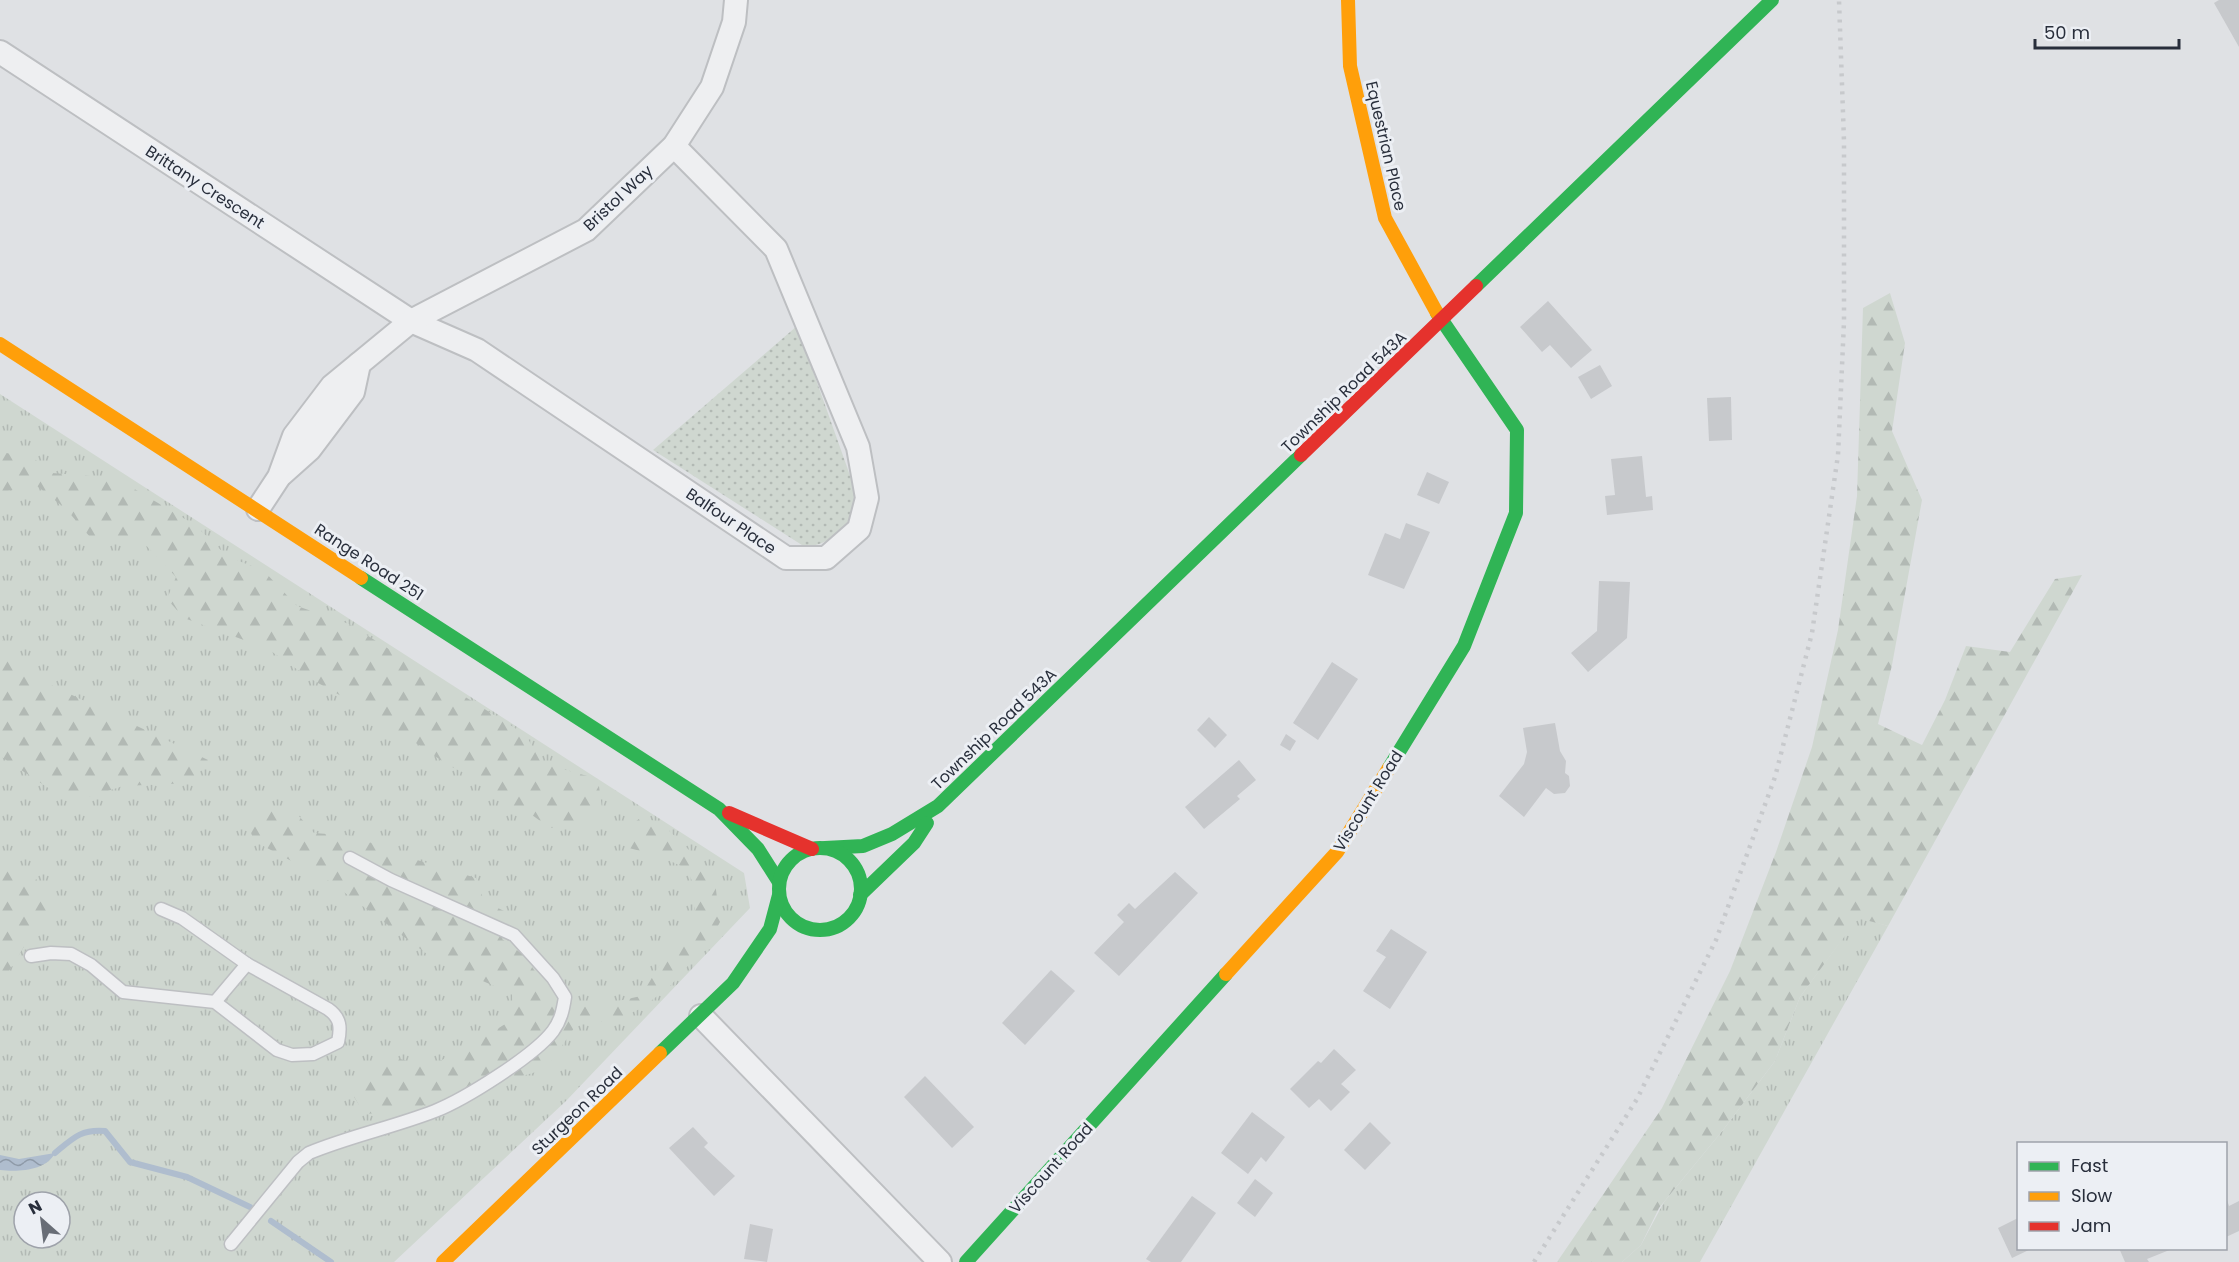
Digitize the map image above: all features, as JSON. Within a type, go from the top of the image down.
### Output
[{"type":"main road","name":"Equestrian Place","points":[[1348,0],[1350,66],[1385,218],[1441,321]]},
{"type":"main road","name":"Township Road 543A","points":[[819,848],[863,846],[892,834],[938,806],[1772,0]]},
{"type":"main road","name":"Viscount Road","points":[[966,1262],[1337,852],[1464,646],[1516,513],[1517,430],[1441,321]]},
{"type":"main road","name":"Range Road 251","points":[[0,344],[719,809],[758,849],[779,889]]},
{"type":"main road","name":"Township Road 543A","points":[[860,895],[914,843],[938,806]]},
{"type":"main road","name":"Range Road 251","points":[[719,809],[819,848]]},
{"type":"main road","points":[[819,848],[848,860],[860,882],[860,895],[850,917],[830,929],[818,930],[804,927],[792,920],[783,908],[779,889],[790,860],[819,848]]},
{"type":"main road","name":"Sturgeon Road","points":[[443,1262],[733,983],[770,929],[779,889]]},
{"type":"main road","points":[[799,939],[818,930]]},
{"type":"main road","name":"Sturgeon Road","points":[[733,983],[765,964]]},
{"type":"street","name":"Bristol Way","points":[[258,509],[279,477],[310,449],[353,392],[359,364],[411,321],[586,230],[674,146],[712,87],[734,22],[736,0]]},
{"type":"street","name":"Brittany Crescent","points":[[0,52],[411,321]]},
{"type":"street","name":"Balfour Place","points":[[411,321],[477,350],[786,558],[826,558],[859,529],[867,498],[858,447],[776,249],[674,146]]},
{"type":"street","points":[[701,1016],[940,1262]]},
{"type":"lane","points":[[231,1244],[298,1162],[309,1153],[435,1111],[465,1096],[531,1051],[552,1032],[562,1015],[565,997],[553,978],[514,935],[391,880],[350,858]]},
{"type":"lane","points":[[31,956],[51,952],[71,954],[91,965],[123,992],[215,1002],[277,1050],[314,1054],[338,1042],[341,1028],[336,1014],[247,964],[182,918],[161,909]]},
{"type":"lane","points":[[215,1002],[247,964]]},
{"type":"green space","points":[[1890,293],[1905,343],[1892,431],[1922,500],[1892,665],[1878,724],[1922,745],[1945,700],[1966,646],[2010,652],[2055,579],[2082,575],[1888,926],[1858,918],[1800,997],[1775,1061],[1723,1130],[1659,1208],[1641,1245],[1622,1262],[1557,1262],[1662,1108],[1730,971],[1776,852],[1812,747],[1838,630],[1857,496],[1863,308]]},
{"type":"green space","points":[[797,326],[858,498],[851,516],[839,532],[824,542],[805,547],[653,450]]},
{"type":"green space","points":[[0,394],[744,873],[750,908],[566,1101],[394,1262],[0,1262]]},
{"type":"green space","points":[[0,452],[32,457],[52,473],[116,478],[195,525],[228,557],[263,570],[297,606],[349,624],[526,735],[541,763],[598,779],[602,808],[584,825],[550,828],[532,815],[490,796],[482,782],[448,765],[375,715],[311,679],[268,649],[184,618],[167,599],[176,577],[141,540],[90,537],[66,509],[37,486],[1,492]]},
{"type":"green space","points":[[0,637],[26,673],[208,760],[190,783],[123,786],[71,803],[0,756]]},
{"type":"green space","points":[[290,806],[314,833],[354,836],[404,856],[476,878],[484,901],[516,917],[502,939],[525,956],[549,993],[572,1005],[591,1007],[641,996],[671,946],[692,924],[697,893],[687,869],[660,856],[625,847],[629,827],[640,818],[660,822],[714,874],[720,922],[710,941],[670,986],[642,1008],[611,1022],[579,1021],[546,1069],[404,1111],[365,1114],[347,1086],[389,1056],[426,1066],[457,1054],[513,1019],[512,994],[435,960],[329,881],[254,841],[242,808]]},
{"type":"green space","points":[[0,861],[32,872],[54,909],[33,932],[9,971],[0,971]]},
{"type":"green space","points":[[1858,917],[1888,926],[1700,1262],[1622,1262],[1641,1245],[1664,1202],[1723,1130],[1775,1061],[1800,997]]},
{"type":"water","points":[[55,1153],[45,1164],[38,1167],[15,1171],[0,1170],[0,1155],[19,1159]]},
{"type":"building","points":[[2219,0],[2239,0],[2239,47],[2214,3]]},
{"type":"building","points":[[1548,301],[1592,350],[1571,368],[1550,345],[1542,352],[1520,327]]},
{"type":"building","points":[[1600,365],[1612,386],[1591,399],[1578,377]]},
{"type":"building","points":[[1731,397],[1732,440],[1709,441],[1707,398]]},
{"type":"building","points":[[1642,456],[1646,497],[1652,496],[1653,510],[1607,515],[1605,496],[1615,495],[1611,459]]},
{"type":"building","points":[[1427,472],[1449,482],[1439,504],[1417,495]]},
{"type":"building","points":[[1406,523],[1430,532],[1404,589],[1368,575],[1385,533],[1400,539]]},
{"type":"building","points":[[1599,581],[1630,582],[1627,638],[1588,672],[1571,653],[1597,631]]},
{"type":"building","points":[[1332,662],[1358,679],[1318,740],[1293,723]]},
{"type":"building","points":[[1209,717],[1227,735],[1215,748],[1197,730]]},
{"type":"building","points":[[1555,723],[1560,751],[1566,761],[1565,773],[1569,776],[1570,786],[1565,793],[1554,794],[1546,788],[1524,817],[1499,796],[1524,764],[1527,752],[1523,728]]},
{"type":"building","points":[[1286,734],[1296,741],[1290,751],[1280,745]]},
{"type":"building","points":[[1239,760],[1256,780],[1237,796],[1240,799],[1204,829],[1185,807]]},
{"type":"building","points":[[1175,872],[1198,893],[1119,976],[1094,953],[1124,922],[1117,915],[1129,903],[1135,909]]},
{"type":"building","points":[[1391,929],[1427,952],[1390,1009],[1363,991],[1386,957],[1376,951]]},
{"type":"building","points":[[1051,970],[1075,991],[1025,1045],[1002,1023]]},
{"type":"building","points":[[1334,1049],[1356,1070],[1341,1084],[1350,1092],[1331,1111],[1319,1099],[1309,1108],[1290,1089],[1318,1061],[1321,1063]]},
{"type":"building","points":[[925,1076],[974,1127],[952,1148],[904,1097]]},
{"type":"building","points":[[1252,1112],[1285,1137],[1266,1162],[1261,1157],[1248,1174],[1221,1153]]},
{"type":"building","points":[[1370,1122],[1391,1143],[1365,1170],[1344,1150]]},
{"type":"building","points":[[693,1127],[708,1143],[704,1147],[735,1176],[714,1196],[669,1148]]},
{"type":"building","points":[[1255,1179],[1273,1193],[1255,1217],[1237,1203]]},
{"type":"building","points":[[1192,1196],[1216,1213],[1181,1262],[1151,1262],[1146,1259]]},
{"type":"building","points":[[2227,1200],[2229,1206],[2239,1201],[2239,1231],[2227,1237]]},
{"type":"building","points":[[2017,1218],[2017,1250],[2029,1250],[2012,1258],[1998,1228]]},
{"type":"building","points":[[750,1224],[773,1229],[767,1262],[744,1259]]},
{"type":"building","points":[[2120,1250],[2170,1250],[2147,1259],[2149,1262],[2125,1262]]},
{"type":"waterway","points":[[55,1153],[83,1133],[105,1131],[130,1162],[187,1177],[250,1207]]},
{"type":"waterway","points":[[271,1221],[331,1262]]},
{"type":"railway","points":[[1534,1262],[1637,1099],[1716,940],[1775,777],[1812,633],[1838,455],[1844,322],[1844,141],[1839,0]]},
{"type":"traffic: fast","points":[[1476,286],[1772,0]]},
{"type":"traffic: fast","points":[[1389,768],[1464,646],[1516,513],[1517,430],[1437,313]]},
{"type":"traffic: fast","points":[[825,848],[863,846],[892,834],[938,806],[1301,455]]},
{"type":"traffic: fast","points":[[361,578],[719,809],[758,849],[779,882]]},
{"type":"traffic: fast","points":[[860,895],[914,843],[927,823]]},
{"type":"traffic: fast","points":[[820,848],[836,851],[849,860],[858,873],[861,889],[858,905],[849,918],[836,927],[820,930],[804,927],[791,918],[782,905],[779,889],[782,873],[791,860],[804,851],[820,848]]},
{"type":"traffic: fast","points":[[660,1053],[733,983],[770,929],[779,895]]},
{"type":"traffic: fast","points":[[966,1262],[1226,974]]},
{"type":"traffic: slow","points":[[1348,0],[1350,66],[1385,218],[1437,313]]},
{"type":"traffic: slow","points":[[0,344],[361,578]]},
{"type":"traffic: slow","points":[[1226,974],[1337,852],[1389,768]]},
{"type":"traffic: slow","points":[[443,1262],[660,1053]]},
{"type":"traffic: jam","points":[[1301,455],[1476,286]]},
{"type":"traffic: jam","points":[[729,813],[812,849]]}]
